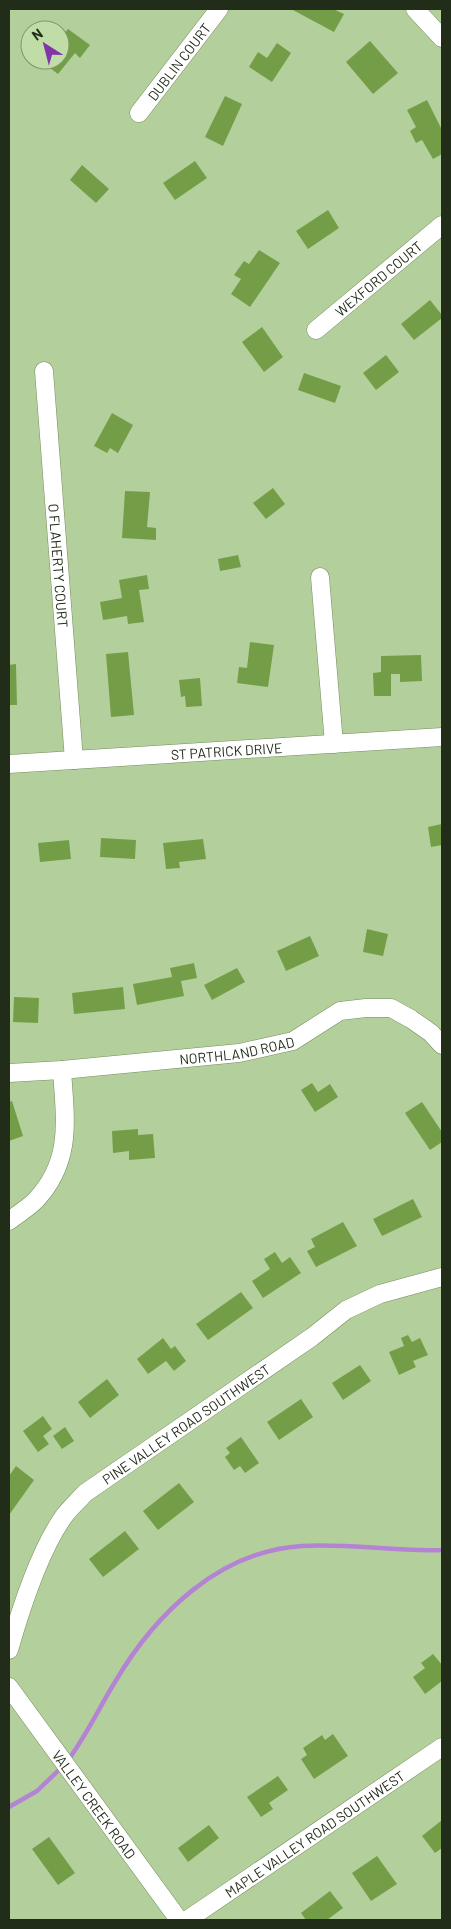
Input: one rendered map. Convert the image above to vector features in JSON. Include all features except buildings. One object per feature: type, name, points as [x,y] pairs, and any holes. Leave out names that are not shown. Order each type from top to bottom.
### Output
[{"type":"street","name":"DUBLIN COURT","points":[[139,113],[219,9]]},
{"type":"street","points":[[415,9],[442,38]]},
{"type":"street","name":"WEXFORD COURT","points":[[316,330],[442,225]]},
{"type":"street","name":"O FLAHERTY COURT","points":[[44,371],[74,760]]},
{"type":"street","points":[[320,577],[334,744]]},
{"type":"street","name":"ST PATRICK DRIVE","points":[[9,764],[442,738]]},
{"type":"street","name":"NORTHLAND ROAD","points":[[9,1073],[62,1070],[239,1053],[293,1041],[340,1011],[366,1008],[391,1008],[424,1028],[442,1045]]},
{"type":"street","points":[[9,1221],[34,1202],[50,1184],[62,1154],[66,1122],[62,1070]]},
{"type":"street","name":"PINE VALLEY ROAD SOUTHWEST","points":[[9,1650],[18,1618],[48,1541],[65,1515],[85,1493],[304,1342],[346,1310],[380,1294],[442,1277]]},
{"type":"street","name":"VALLEY CREEK ROAD","points":[[9,1687],[179,1920]]},
{"type":"street","name":"MAPLE VALLEY ROAD SOUTHWEST","points":[[187,1920],[442,1747]]},
{"type":"waterway","points":[[68,1760],[87,1732],[115,1682],[149,1633],[192,1590],[217,1573],[243,1560],[272,1550],[302,1546],[320,1545],[442,1550]]},
{"type":"waterway","points":[[9,1807],[37,1791],[63,1766]]}]
